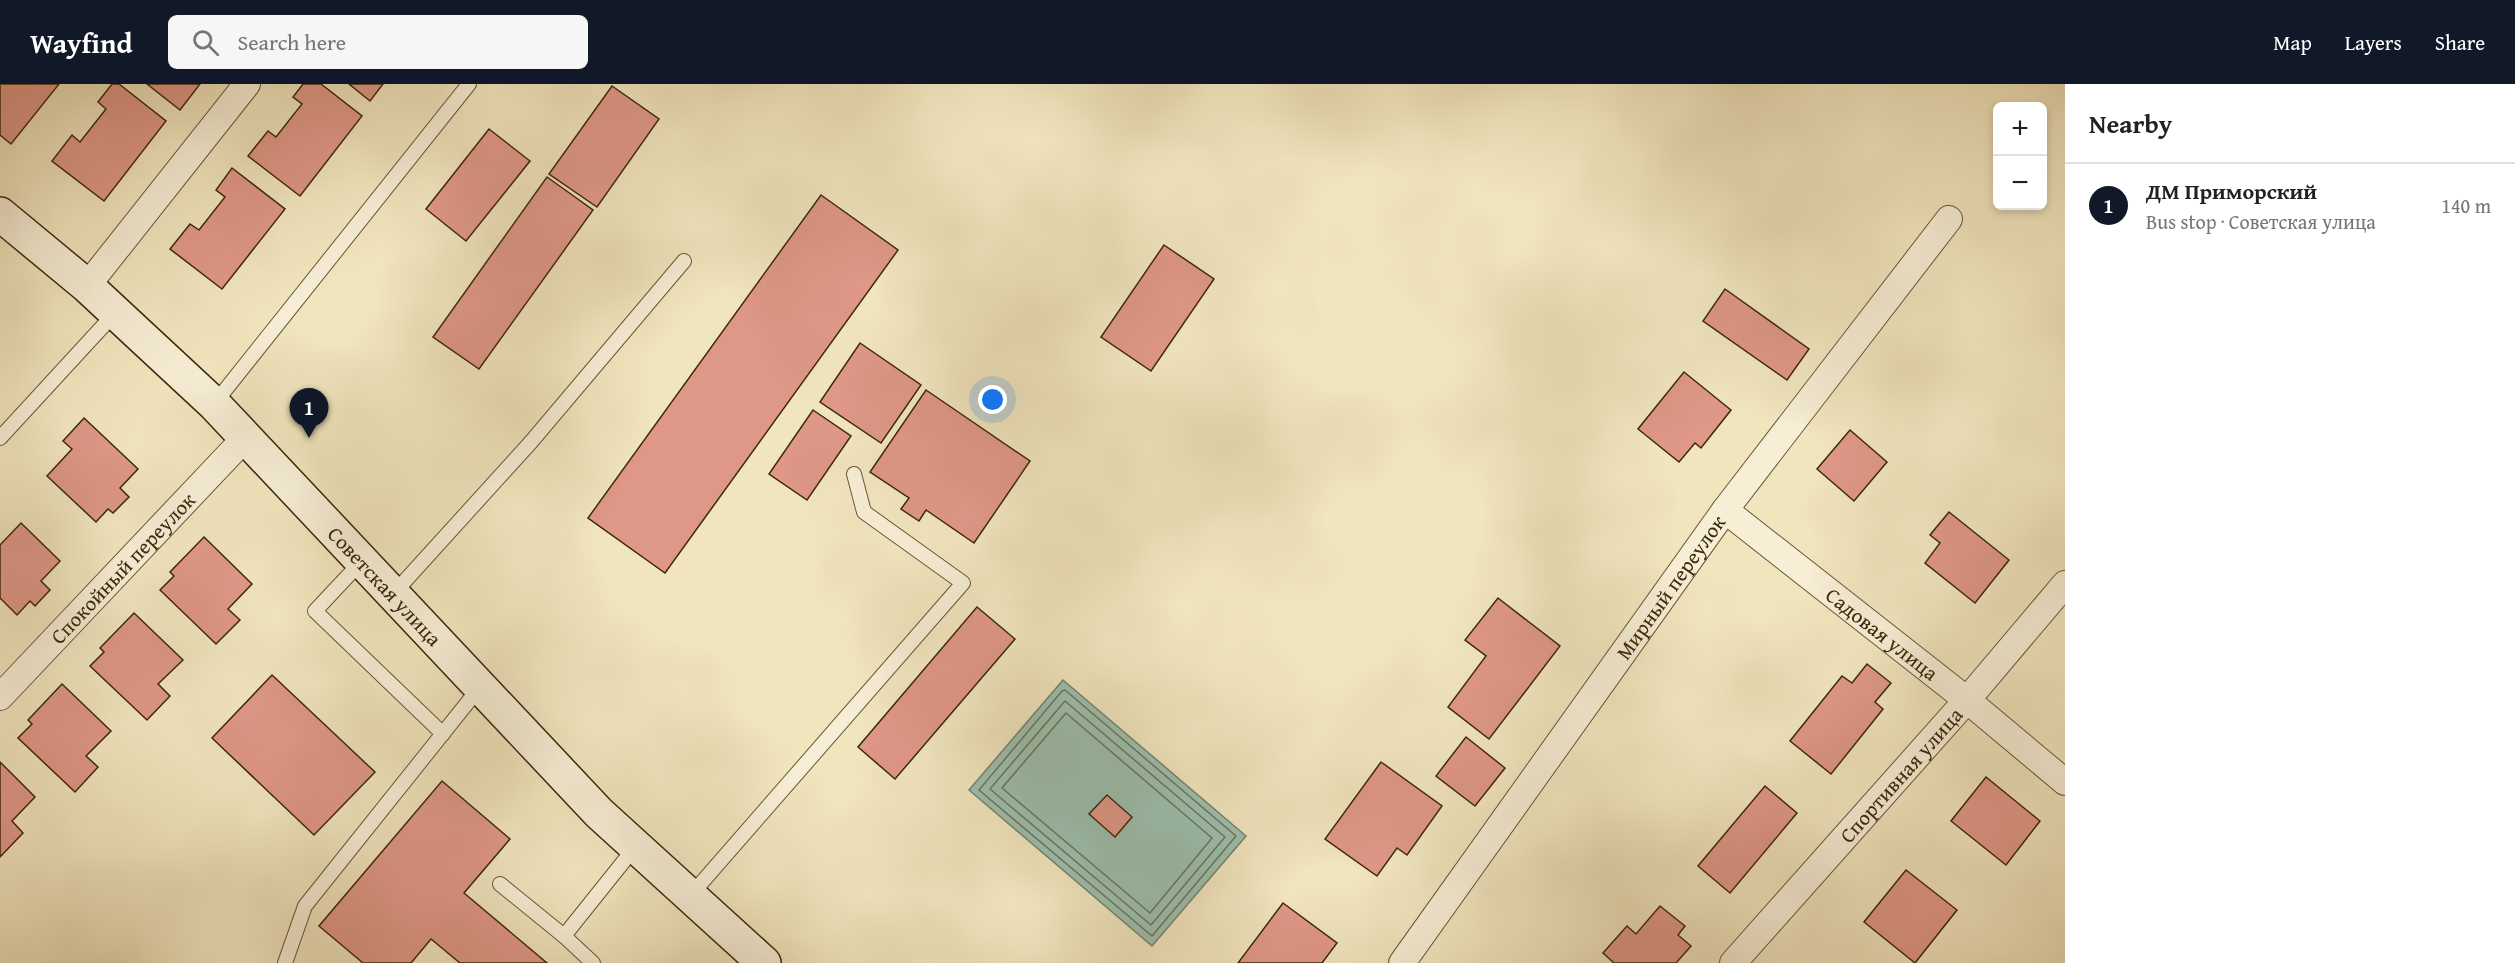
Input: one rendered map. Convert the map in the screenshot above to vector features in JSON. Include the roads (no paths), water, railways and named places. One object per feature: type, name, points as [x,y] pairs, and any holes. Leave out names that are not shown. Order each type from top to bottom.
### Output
[{"type":"main road","name":"Советская улица","points":[[0,214],[87,286],[214,404],[599,813],[764,963]]},
{"type":"street","points":[[87,286],[247,84]]},
{"type":"street","name":"Мирный переулок","points":[[1402,963],[1725,510],[1948,219]]},
{"type":"street","name":"Спокойный переулок","points":[[0,697],[246,437]]},
{"type":"street","name":"Садовая улица","points":[[1725,510],[1967,700],[2065,782]]},
{"type":"street","name":"Спортивная улица","points":[[1733,963],[1967,700],[2065,584]]},
{"type":"lane","points":[[214,404],[469,84]]},
{"type":"lane","points":[[394,593],[531,442],[684,261]]},
{"type":"lane","points":[[0,438],[116,312]]},
{"type":"lane","points":[[690,896],[963,583],[864,512],[854,474]]},
{"type":"lane","points":[[361,562],[315,611],[443,734]]},
{"type":"lane","points":[[285,963],[305,906],[480,687]]},
{"type":"lane","points":[[564,936],[636,846]]},
{"type":"lane","points":[[500,884],[564,936],[593,963]]},
{"type":"water","points":[[1063,680],[1246,836],[1152,946],[969,790]]},
{"type":"place","name":"ДМ Приморский","points":[[309,438]]}]
